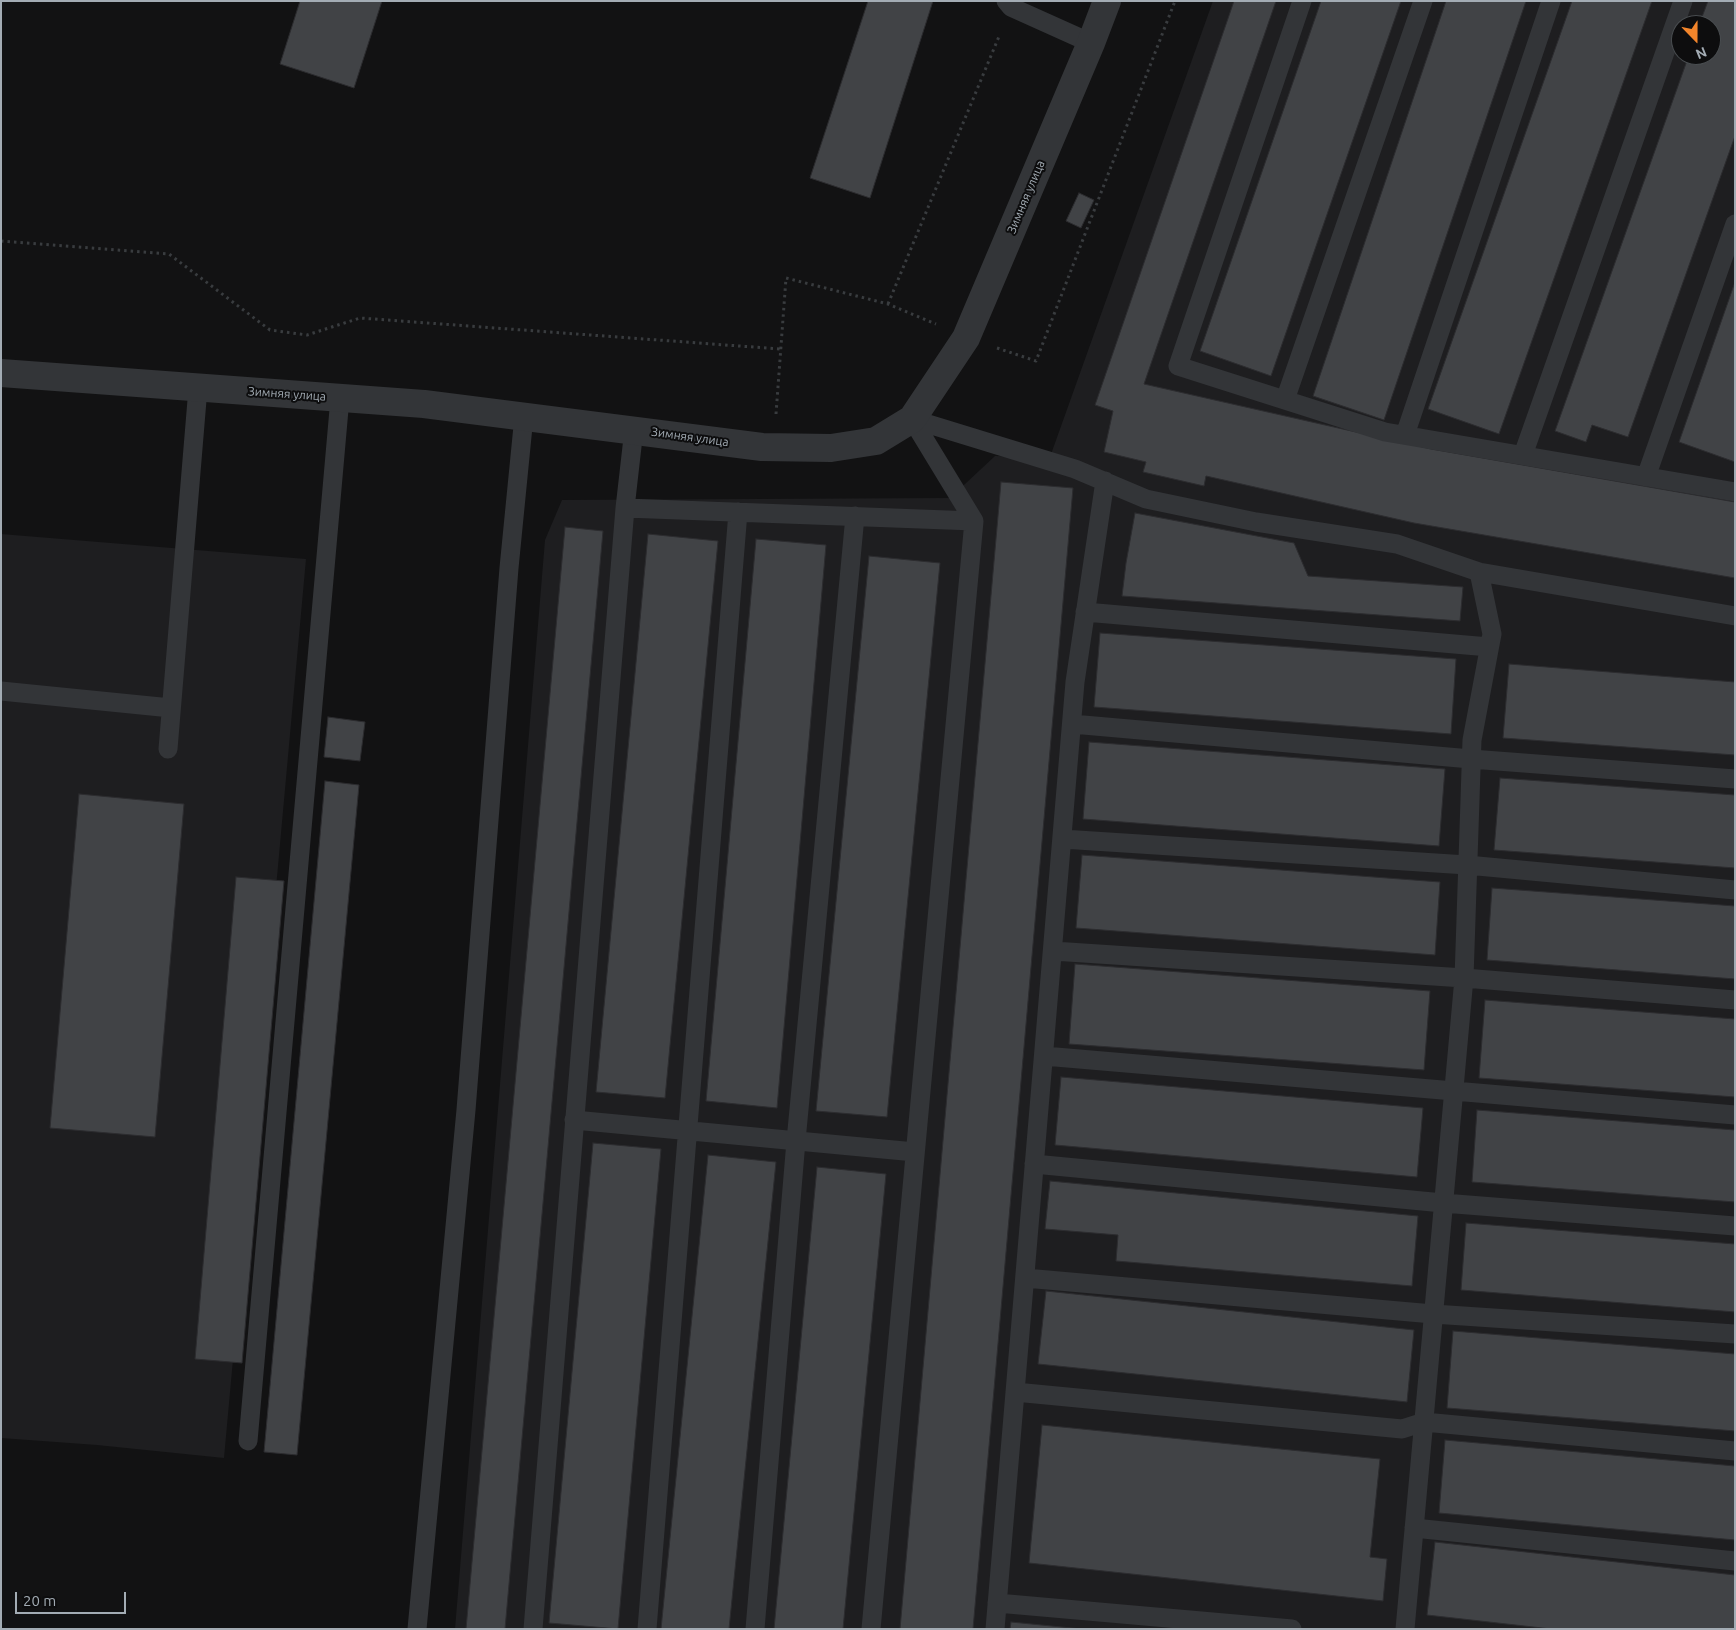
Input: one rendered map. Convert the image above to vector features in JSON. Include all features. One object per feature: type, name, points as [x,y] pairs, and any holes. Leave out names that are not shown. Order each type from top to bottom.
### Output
[{"type":"street","name":"Зимняя улица","points":[[1,373],[424,404],[634,429],[762,447],[830,448],[876,441],[912,419],[966,338],[1107,1]]},
{"type":"lane","points":[[1302,1],[1178,366],[1385,432],[1735,492]]},
{"type":"lane","points":[[1285,400],[1423,1]]},
{"type":"lane","points":[[1405,435],[1551,1]]},
{"type":"lane","points":[[1523,455],[1683,1]]},
{"type":"lane","points":[[1008,4],[1091,43]]},
{"type":"lane","points":[[1646,477],[1735,224]]},
{"type":"lane","points":[[168,749],[198,388]]},
{"type":"lane","points":[[248,1441],[340,398]]},
{"type":"lane","points":[[417,1629],[466,1110],[508,578],[524,416]]},
{"type":"lane","points":[[912,419],[1075,469],[1146,499],[1256,522],[1397,544],[1479,572],[1735,616]]},
{"type":"lane","points":[[871,1629],[974,521],[912,419]]},
{"type":"lane","points":[[533,1629],[625,508],[634,429]]},
{"type":"lane","points":[[995,1629],[1075,682],[1105,481]]},
{"type":"lane","points":[[625,508],[974,521]]},
{"type":"lane","points":[[647,1629],[738,512]]},
{"type":"lane","points":[[755,1629],[796,1141],[855,516]]},
{"type":"lane","points":[[1405,1629],[1464,978],[1472,740],[1492,634],[1479,572]]},
{"type":"lane","points":[[1085,612],[1489,647]]},
{"type":"lane","points":[[1,691],[171,708]]},
{"type":"lane","points":[[1072,724],[1472,759],[1735,779]]},
{"type":"lane","points":[[1062,839],[1468,866],[1735,890]]},
{"type":"lane","points":[[1053,951],[1464,978],[1735,1000]]},
{"type":"lane","points":[[1044,1056],[1735,1115]]},
{"type":"lane","points":[[574,1120],[915,1152]]},
{"type":"lane","points":[[1034,1164],[1443,1203],[1735,1226]]},
{"type":"lane","points":[[1025,1278],[1433,1314],[1735,1334]]},
{"type":"lane","points":[[1015,1392],[1402,1430],[1424,1422],[1735,1451]]},
{"type":"lane","points":[[1414,1528],[1735,1561]]},
{"type":"lane","points":[[997,1603],[1292,1629]]},
{"type":"path","points":[[773,447],[786,278],[888,304],[966,338],[1036,361],[1175,1]]},
{"type":"path","points":[[888,304],[1008,4]]},
{"type":"path","points":[[1,241],[168,254],[270,330],[307,335],[360,318],[780,349]]},
{"type":"shaded area","points":[[1213,1],[1735,1],[1735,1629],[455,1629],[545,540],[562,500],[950,498],[995,456],[1050,457]]},
{"type":"shaded area","points":[[1,534],[306,559],[224,1458],[97,1445],[1,1438]]},
{"type":"building","points":[[300,1],[382,1],[354,88],[280,64]]},
{"type":"building","points":[[868,1],[933,1],[870,198],[810,178]]},
{"type":"building","points":[[1234,1],[1276,1],[1144,384],[1431,449],[1735,502],[1735,578],[1414,523],[1206,476],[1204,486],[1143,472],[1146,462],[1104,452],[1113,411],[1095,405]]},
{"type":"building","points":[[1321,1],[1401,1],[1271,376],[1200,351]]},
{"type":"building","points":[[1446,1],[1526,1],[1384,420],[1313,396]]},
{"type":"building","points":[[1572,1],[1652,1],[1499,434],[1428,409]]},
{"type":"building","points":[[1708,1],[1735,1],[1735,136],[1628,437],[1592,425],[1586,442],[1555,431],[1685,65],[1721,65],[1721,15],[1703,15]]},
{"type":"building","points":[[1079,193],[1094,200],[1081,228],[1066,221]]},
{"type":"building","points":[[1735,282],[1735,462],[1679,442]]},
{"type":"building","points":[[1001,482],[1073,488],[973,1629],[900,1629]]},
{"type":"building","points":[[1135,513],[1294,543],[1308,576],[1463,587],[1460,621],[1122,596]]},
{"type":"building","points":[[565,527],[603,531],[505,1629],[466,1629]]},
{"type":"building","points":[[648,534],[718,541],[665,1098],[596,1092]]},
{"type":"building","points":[[756,539],[826,545],[777,1108],[706,1101]]},
{"type":"building","points":[[869,556],[940,563],[887,1117],[816,1111]]},
{"type":"building","points":[[1100,633],[1456,659],[1451,734],[1094,707]]},
{"type":"building","points":[[1509,664],[1735,682],[1735,755],[1503,738]]},
{"type":"building","points":[[328,717],[365,722],[360,761],[324,757]]},
{"type":"building","points":[[1089,742],[1445,769],[1439,846],[1083,819]]},
{"type":"building","points":[[1500,778],[1735,795],[1735,868],[1494,850]]},
{"type":"building","points":[[325,781],[359,785],[297,1455],[264,1452]]},
{"type":"building","points":[[79,794],[184,804],[155,1137],[50,1128]]},
{"type":"building","points":[[1082,855],[1440,882],[1435,955],[1076,928]]},
{"type":"building","points":[[236,877],[284,881],[242,1363],[195,1359]]},
{"type":"building","points":[[1492,888],[1735,906],[1735,979],[1487,960]]},
{"type":"building","points":[[1075,964],[1430,991],[1424,1070],[1069,1044]]},
{"type":"building","points":[[1485,1000],[1735,1019],[1735,1097],[1479,1078]]},
{"type":"building","points":[[1061,1077],[1423,1108],[1417,1177],[1055,1145]]},
{"type":"building","points":[[1477,1110],[1735,1130],[1735,1202],[1472,1182]]},
{"type":"building","points":[[593,1143],[661,1149],[618,1629],[549,1623]]},
{"type":"building","points":[[708,1155],[776,1162],[729,1629],[661,1629]]},
{"type":"building","points":[[817,1167],[886,1174],[843,1629],[774,1629]]},
{"type":"building","points":[[1050,1181],[1418,1216],[1412,1286],[1116,1261],[1118,1235],[1045,1229]]},
{"type":"building","points":[[1466,1223],[1735,1244],[1735,1312],[1461,1290]]},
{"type":"building","points":[[1046,1291],[1414,1330],[1407,1402],[1038,1364]]},
{"type":"building","points":[[1453,1331],[1735,1354],[1735,1431],[1447,1408]]},
{"type":"building","points":[[1042,1425],[1380,1459],[1370,1557],[1387,1559],[1383,1601],[1029,1563]]},
{"type":"building","points":[[1445,1440],[1735,1466],[1735,1540],[1439,1513]]},
{"type":"building","points":[[1435,1542],[1735,1575],[1735,1629],[1551,1629],[1427,1615]]},
{"type":"building","points":[[1011,1622],[1082,1629],[1010,1629]]}]
